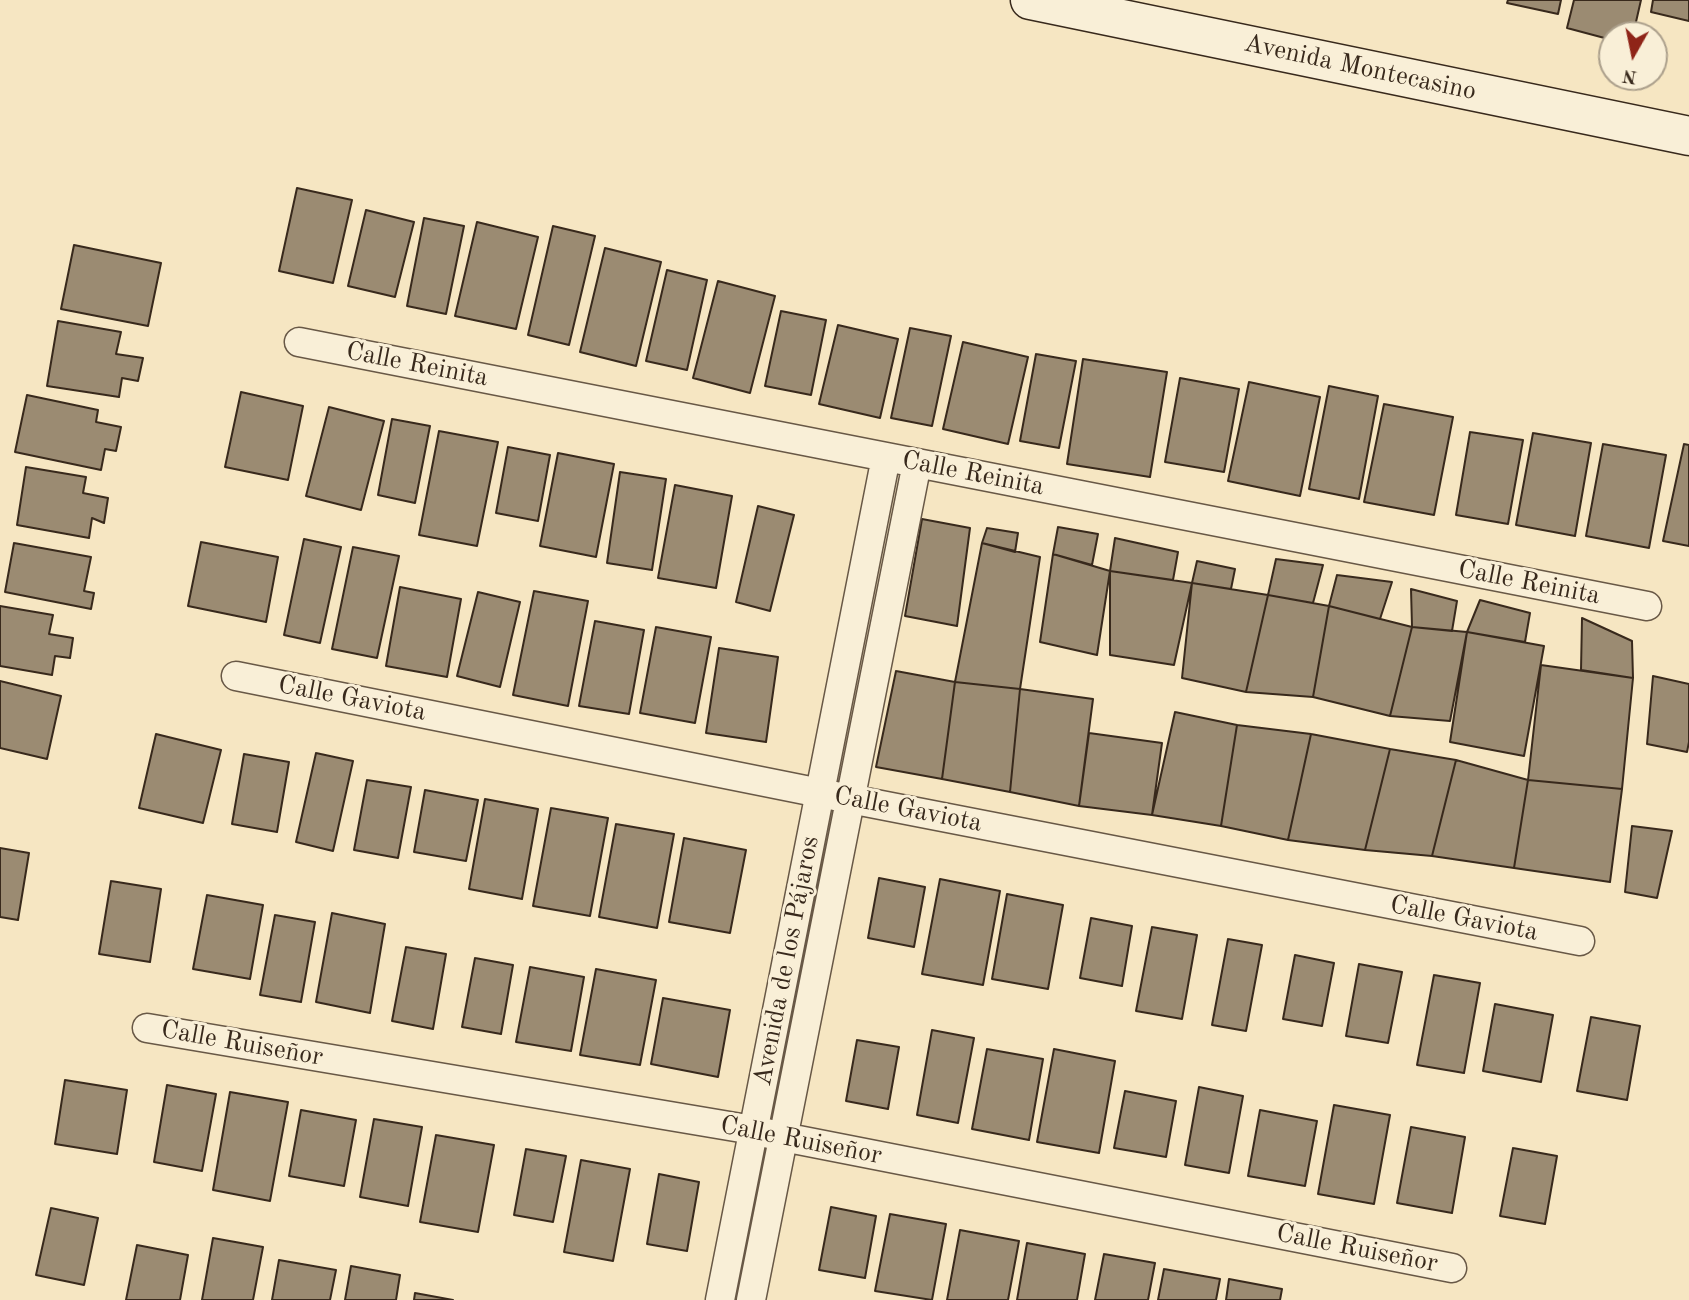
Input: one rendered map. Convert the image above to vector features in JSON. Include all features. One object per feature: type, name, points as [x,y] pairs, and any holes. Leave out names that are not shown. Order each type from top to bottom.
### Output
[{"type":"street","name":"Avenida Montecasino","points":[[1030,0],[1689,136]]},
{"type":"street","name":"Calle Reinita","points":[[299,342],[1647,606]]},
{"type":"street","name":"Avenida de los Pájaros","points":[[720,1300],[886,457]]},
{"type":"street","name":"Avenida de los Pájaros","points":[[751,1300],[917,463]]},
{"type":"street","name":"Calle Gaviota","points":[[236,676],[1580,941]]},
{"type":"street","name":"Calle Ruiseñor","points":[[146,1028],[753,1130],[1452,1268]]},
{"type":"building","points":[[1508,0],[1561,0],[1558,14],[1507,3]]},
{"type":"building","points":[[1574,0],[1641,0],[1636,21],[1598,21],[1598,36],[1567,28]]},
{"type":"building","points":[[1653,0],[1689,0],[1689,21],[1651,12]]},
{"type":"building","points":[[297,188],[352,200],[333,283],[279,271]]},
{"type":"building","points":[[366,210],[414,222],[395,297],[348,286]]},
{"type":"building","points":[[424,218],[464,226],[446,314],[407,306]]},
{"type":"building","points":[[477,222],[538,237],[516,329],[455,316]]},
{"type":"building","points":[[553,226],[595,236],[569,345],[528,335]]},
{"type":"building","points":[[74,245],[161,263],[148,326],[61,309]]},
{"type":"building","points":[[605,248],[661,262],[636,366],[580,352]]},
{"type":"building","points":[[667,270],[707,280],[687,370],[646,361]]},
{"type":"building","points":[[718,281],[775,296],[750,393],[693,378]]},
{"type":"building","points":[[781,311],[826,320],[811,395],[765,386]]},
{"type":"building","points":[[58,321],[121,332],[116,354],[143,358],[138,381],[122,378],[119,397],[47,386]]},
{"type":"building","points":[[838,325],[898,339],[880,418],[819,404]]},
{"type":"building","points":[[910,328],[951,336],[932,426],[891,418]]},
{"type":"building","points":[[963,342],[1028,357],[1008,444],[943,429]]},
{"type":"building","points":[[1036,354],[1076,361],[1059,448],[1020,441]]},
{"type":"building","points":[[1083,359],[1167,372],[1150,477],[1067,464]]},
{"type":"building","points":[[1180,378],[1239,389],[1224,472],[1165,462]]},
{"type":"building","points":[[1249,382],[1320,397],[1300,496],[1228,481]]},
{"type":"building","points":[[1329,386],[1378,396],[1359,499],[1309,489]]},
{"type":"building","points":[[241,392],[303,406],[288,480],[225,467]]},
{"type":"building","points":[[27,395],[98,410],[96,422],[121,427],[116,451],[105,449],[101,470],[15,452]]},
{"type":"building","points":[[1384,404],[1453,417],[1434,515],[1364,502]]},
{"type":"building","points":[[329,407],[384,421],[361,510],[306,496]]},
{"type":"building","points":[[392,419],[430,426],[415,503],[378,495]]},
{"type":"building","points":[[439,431],[498,442],[477,546],[419,535]]},
{"type":"building","points":[[1470,432],[1523,440],[1508,524],[1456,515]]},
{"type":"building","points":[[1533,433],[1591,443],[1575,536],[1516,525]]},
{"type":"building","points":[[1603,444],[1666,455],[1649,548],[1586,536]]},
{"type":"building","points":[[1684,444],[1689,445],[1689,546],[1663,541]]},
{"type":"building","points":[[508,447],[550,455],[538,521],[496,513]]},
{"type":"building","points":[[558,453],[614,464],[596,557],[540,546]]},
{"type":"building","points":[[26,467],[86,477],[83,493],[108,498],[104,523],[92,518],[89,538],[17,525]]},
{"type":"building","points":[[620,472],[666,479],[652,570],[607,563]]},
{"type":"building","points":[[675,485],[732,496],[716,588],[658,578]]},
{"type":"building","points":[[758,506],[794,515],[770,611],[736,602]]},
{"type":"building","points":[[922,519],[970,528],[957,626],[905,616]]},
{"type":"building","points":[[1058,527],[1098,534],[1092,565],[1053,554]]},
{"type":"building","points":[[987,528],[1018,533],[1015,552],[982,543]]},
{"type":"building","points":[[1115,538],[1178,552],[1173,580],[1110,571]]},
{"type":"building","points":[[304,539],[341,547],[320,643],[284,635]]},
{"type":"building","points":[[201,542],[278,557],[266,622],[188,606]]},
{"type":"building","points":[[14,543],[91,557],[84,591],[94,593],[91,609],[5,592]]},
{"type":"building","points":[[982,543],[1040,557],[1020,689],[955,682]]},
{"type":"building","points":[[353,547],[399,556],[377,658],[332,649]]},
{"type":"building","points":[[1053,554],[1110,571],[1097,655],[1040,642]]},
{"type":"building","points":[[1276,559],[1323,565],[1313,603],[1268,595]]},
{"type":"building","points":[[1197,561],[1235,569],[1231,589],[1192,583]]},
{"type":"building","points":[[1110,571],[1192,583],[1174,665],[1110,655]]},
{"type":"building","points":[[1337,575],[1392,582],[1380,619],[1329,606]]},
{"type":"building","points":[[1192,583],[1268,595],[1246,692],[1182,678]]},
{"type":"building","points":[[400,587],[461,599],[447,677],[386,666]]},
{"type":"building","points":[[1411,589],[1457,601],[1452,631],[1412,627]]},
{"type":"building","points":[[534,591],[588,601],[568,706],[513,695]]},
{"type":"building","points":[[478,592],[520,602],[500,687],[457,676]]},
{"type":"building","points":[[1268,595],[1329,606],[1313,697],[1246,692]]},
{"type":"building","points":[[1480,600],[1530,613],[1525,642],[1467,632]]},
{"type":"building","points":[[0,606],[53,615],[49,634],[73,638],[70,658],[55,656],[52,675],[0,666]]},
{"type":"building","points":[[1329,606],[1412,627],[1390,716],[1313,697]]},
{"type":"building","points":[[1582,618],[1632,641],[1633,678],[1581,670]]},
{"type":"building","points":[[595,621],[644,630],[629,714],[579,706]]},
{"type":"building","points":[[656,627],[711,637],[695,723],[640,713]]},
{"type":"building","points":[[1412,627],[1467,632],[1450,721],[1390,716]]},
{"type":"building","points":[[1467,632],[1544,646],[1524,756],[1450,742]]},
{"type":"building","points":[[719,648],[778,657],[766,742],[706,733]]},
{"type":"building","points":[[1541,665],[1633,678],[1622,789],[1528,780]]},
{"type":"building","points":[[896,671],[955,682],[942,779],[876,767]]},
{"type":"building","points":[[1653,676],[1689,684],[1687,752],[1647,744]]},
{"type":"building","points":[[0,681],[61,696],[47,759],[0,748]]},
{"type":"building","points":[[955,682],[1020,689],[1010,792],[942,779]]},
{"type":"building","points":[[1020,689],[1093,699],[1079,806],[1010,792]]},
{"type":"building","points":[[1175,712],[1237,725],[1221,826],[1152,815]]},
{"type":"building","points":[[1237,725],[1311,734],[1288,840],[1221,826]]},
{"type":"building","points":[[1089,733],[1162,743],[1152,815],[1079,806]]},
{"type":"building","points":[[156,734],[221,750],[203,823],[139,808]]},
{"type":"building","points":[[1311,734],[1390,749],[1365,850],[1288,840]]},
{"type":"building","points":[[1390,749],[1456,760],[1432,856],[1365,850]]},
{"type":"building","points":[[316,753],[353,761],[333,851],[296,842]]},
{"type":"building","points":[[244,754],[289,762],[277,832],[232,824]]},
{"type":"building","points":[[1456,760],[1528,780],[1514,868],[1432,856]]},
{"type":"building","points":[[367,780],[411,787],[398,858],[354,850]]},
{"type":"building","points":[[1528,780],[1622,789],[1610,882],[1514,868]]},
{"type":"building","points":[[425,790],[478,800],[466,861],[414,852]]},
{"type":"building","points":[[485,799],[538,809],[522,899],[469,889]]},
{"type":"building","points":[[551,808],[608,818],[590,916],[533,906]]},
{"type":"building","points":[[616,824],[674,834],[657,928],[599,917]]},
{"type":"building","points":[[1632,826],[1672,831],[1657,898],[1625,892]]},
{"type":"building","points":[[684,838],[746,850],[730,933],[669,922]]},
{"type":"building","points":[[0,848],[29,853],[18,920],[0,917]]},
{"type":"building","points":[[879,878],[925,887],[914,947],[868,938]]},
{"type":"building","points":[[940,879],[1000,891],[983,985],[922,974]]},
{"type":"building","points":[[111,881],[161,889],[150,962],[99,954]]},
{"type":"building","points":[[1007,894],[1063,905],[1048,989],[992,979]]},
{"type":"building","points":[[207,895],[263,905],[250,979],[193,969]]},
{"type":"building","points":[[332,913],[385,924],[370,1013],[316,1002]]},
{"type":"building","points":[[275,915],[315,922],[301,1002],[260,995]]},
{"type":"building","points":[[1091,918],[1132,926],[1122,986],[1080,978]]},
{"type":"building","points":[[1152,927],[1197,935],[1182,1019],[1136,1011]]},
{"type":"building","points":[[1228,939],[1262,945],[1246,1031],[1212,1025]]},
{"type":"building","points":[[406,947],[446,954],[433,1029],[392,1021]]},
{"type":"building","points":[[1295,955],[1334,963],[1322,1026],[1283,1019]]},
{"type":"building","points":[[475,958],[513,965],[501,1034],[462,1027]]},
{"type":"building","points":[[1359,964],[1402,972],[1388,1043],[1346,1036]]},
{"type":"building","points":[[530,967],[584,977],[571,1051],[516,1042]]},
{"type":"building","points":[[596,969],[656,980],[640,1065],[580,1055]]},
{"type":"building","points":[[1434,975],[1480,983],[1464,1073],[1417,1065]]},
{"type":"building","points":[[663,998],[730,1010],[718,1077],[651,1064]]},
{"type":"building","points":[[1495,1004],[1553,1015],[1541,1082],[1483,1071]]},
{"type":"building","points":[[1591,1017],[1640,1026],[1627,1100],[1577,1091]]},
{"type":"building","points":[[932,1030],[974,1038],[958,1123],[917,1115]]},
{"type":"building","points":[[857,1040],[899,1047],[888,1109],[846,1101]]},
{"type":"building","points":[[987,1049],[1043,1059],[1029,1140],[972,1129]]},
{"type":"building","points":[[1054,1049],[1115,1061],[1099,1153],[1037,1142]]},
{"type":"building","points":[[65,1080],[127,1090],[117,1154],[55,1144]]},
{"type":"building","points":[[167,1085],[216,1094],[202,1171],[154,1162]]},
{"type":"building","points":[[1199,1087],[1243,1096],[1229,1173],[1185,1165]]},
{"type":"building","points":[[1125,1091],[1176,1101],[1166,1157],[1114,1148]]},
{"type":"building","points":[[230,1092],[288,1102],[270,1201],[213,1190]]},
{"type":"building","points":[[1334,1105],[1390,1115],[1374,1204],[1318,1194]]},
{"type":"building","points":[[301,1110],[356,1120],[344,1186],[289,1176]]},
{"type":"building","points":[[1260,1110],[1317,1121],[1305,1186],[1248,1176]]},
{"type":"building","points":[[374,1119],[422,1127],[408,1206],[360,1197]]},
{"type":"building","points":[[1411,1127],[1465,1137],[1452,1213],[1397,1203]]},
{"type":"building","points":[[436,1135],[494,1145],[478,1232],[420,1222]]},
{"type":"building","points":[[1513,1148],[1557,1156],[1545,1224],[1500,1216]]},
{"type":"building","points":[[526,1149],[566,1156],[553,1222],[514,1215]]},
{"type":"building","points":[[581,1160],[630,1169],[613,1261],[564,1252]]},
{"type":"building","points":[[659,1174],[699,1182],[687,1251],[647,1244]]},
{"type":"building","points":[[831,1207],[876,1216],[865,1278],[819,1270]]},
{"type":"building","points":[[51,1208],[98,1218],[84,1285],[36,1275]]},
{"type":"building","points":[[890,1214],[946,1224],[932,1300],[875,1291]]},
{"type":"building","points":[[960,1230],[1019,1241],[1008,1300],[947,1300]]},
{"type":"building","points":[[213,1238],[263,1247],[253,1300],[202,1300]]},
{"type":"building","points":[[1027,1243],[1085,1254],[1077,1300],[1017,1300]]},
{"type":"building","points":[[137,1245],[188,1255],[180,1300],[126,1300]]},
{"type":"building","points":[[1104,1254],[1155,1263],[1148,1300],[1095,1300]]},
{"type":"building","points":[[279,1260],[336,1270],[330,1300],[272,1300]]},
{"type":"building","points":[[351,1266],[400,1275],[396,1300],[345,1300]]},
{"type":"building","points":[[1164,1269],[1220,1279],[1216,1300],[1158,1300]]},
{"type":"building","points":[[1229,1279],[1282,1289],[1280,1300],[1226,1300]]},
{"type":"building","points":[[415,1293],[453,1300],[414,1300]]}]
